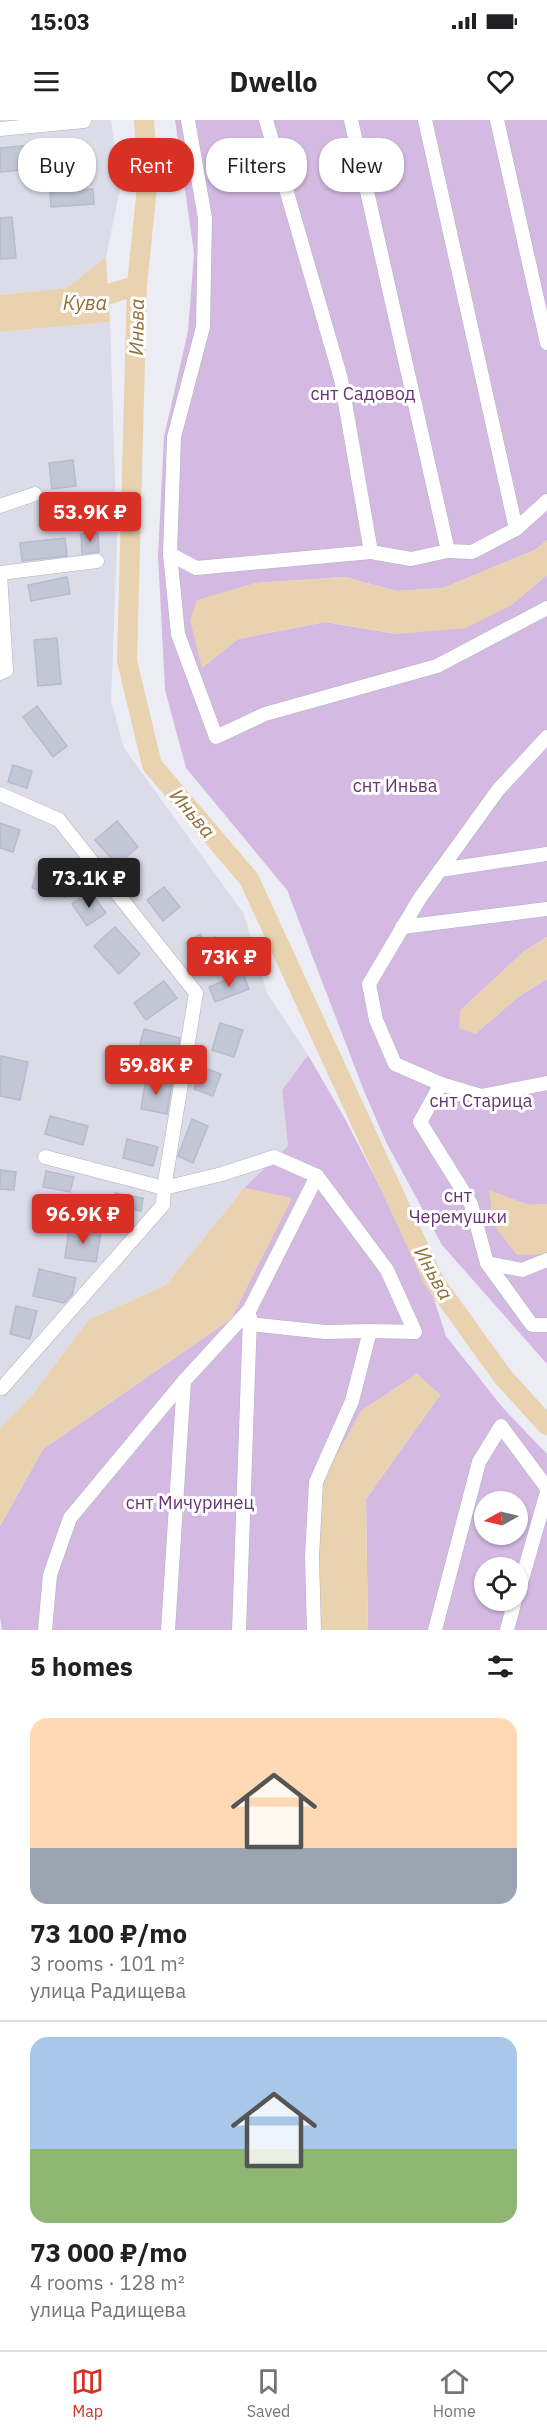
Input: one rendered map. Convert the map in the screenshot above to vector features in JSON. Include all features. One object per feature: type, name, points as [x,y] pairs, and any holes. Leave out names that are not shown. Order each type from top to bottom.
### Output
[{"type":"street","points":[[188,120],[205,218],[203,327],[174,437],[170,554],[178,634],[216,737],[265,714],[437,666],[547,608]]},
{"type":"street","points":[[266,120],[341,379],[371,552]]},
{"type":"street","points":[[351,120],[448,551]]},
{"type":"street","points":[[425,120],[516,529]]},
{"type":"street","points":[[497,120],[547,343]]},
{"type":"street","points":[[0,129],[84,121]]},
{"type":"street","points":[[0,506],[35,494]]},
{"type":"street","points":[[170,554],[196,568],[371,552],[411,559],[448,551],[472,552],[516,529],[547,501]]},
{"type":"street","points":[[0,673],[6,670],[0,574],[97,561]]},
{"type":"street","points":[[547,737],[498,790],[440,870],[402,927],[369,984],[376,1020],[395,1065],[441,1084],[481,1096],[547,1083]]},
{"type":"street","points":[[0,794],[59,820],[196,993],[163,1205],[1,1388]]},
{"type":"street","points":[[440,870],[547,854]]},
{"type":"street","points":[[402,927],[547,909]]},
{"type":"street","points":[[441,1084],[420,1122],[471,1204],[487,1263],[532,1325],[547,1325]]},
{"type":"street","points":[[45,1157],[164,1188],[222,1174],[274,1157],[317,1176],[387,1270],[415,1332],[325,1332],[250,1324]]},
{"type":"street","points":[[45,1630],[51,1575],[70,1518],[184,1381],[250,1309],[317,1176]]},
{"type":"street","points":[[487,1263],[522,1270],[547,1260]]},
{"type":"street","points":[[239,1630],[250,1309]]},
{"type":"street","points":[[314,1630],[312,1557],[316,1482],[352,1401],[370,1331]]},
{"type":"street","points":[[168,1630],[184,1381]]},
{"type":"street","points":[[435,1630],[479,1462],[501,1426],[547,1490],[528,1557]]},
{"type":"street","points":[[507,1630],[512,1611]]},
{"type":"shaded area","points":[[0,120],[111,120],[113,138],[108,138],[108,192],[119,192],[106,257],[67,288],[0,295]]},
{"type":"shaded area","points":[[110,322],[117,543],[111,701],[124,748],[244,914],[267,993],[308,1055],[282,1090],[288,1146],[244,1188],[166,1285],[88,1320],[32,1395],[0,1428],[0,332]]},
{"type":"green space","points":[[175,120],[547,120],[547,540],[537,549],[443,588],[396,591],[345,577],[255,583],[202,668],[238,639],[325,622],[397,634],[510,606],[547,575],[547,937],[523,952],[460,1011],[475,1034],[518,997],[547,979],[547,1204],[529,1205],[489,1191],[547,1254],[547,1364],[442,1245],[386,1142],[364,1091],[287,890],[186,768],[165,690],[158,555],[164,437],[188,331],[194,253],[185,192],[194,192],[194,138],[178,138]]},
{"type":"green space","name":"снт Мичуринец","points":[[308,1055],[344,1117],[412,1249],[431,1290],[446,1336],[503,1408],[547,1454],[547,1630],[368,1630],[366,1499],[440,1395],[417,1374],[361,1411],[319,1630],[2,1630],[0,1526],[43,1449],[231,1319],[291,1198],[244,1188],[288,1146],[282,1090]]},
{"type":"water","name":"Кува","points":[[106,257],[110,322],[0,332],[0,295],[67,288]]},
{"type":"water","points":[[547,540],[547,575],[510,606],[466,628],[397,634],[325,622],[238,639],[202,668],[190,620],[197,600],[255,583],[345,577],[396,591],[443,588],[537,549]]},
{"type":"water","points":[[547,937],[547,979],[518,997],[475,1034],[459,1028],[460,1011],[523,952]]},
{"type":"water","points":[[244,1188],[292,1198],[231,1319],[43,1449],[0,1526],[0,1428],[32,1395],[88,1320],[166,1285]]},
{"type":"water","points":[[489,1190],[529,1205],[547,1204],[547,1254],[517,1255],[493,1224]]},
{"type":"water","points":[[417,1374],[440,1395],[366,1499],[368,1630],[319,1630],[314,1545],[322,1481],[361,1411]]},
{"type":"building","points":[[18,146],[18,170],[0,172],[0,148]]},
{"type":"building","points":[[50,192],[93,192],[94,204],[51,207]]},
{"type":"building","points":[[12,217],[16,258],[0,259],[0,218]]},
{"type":"building","points":[[73,460],[76,486],[52,489],[49,463]]},
{"type":"building","points":[[98,533],[99,552],[82,554],[81,534]]},
{"type":"building","points":[[65,538],[67,556],[22,561],[20,543]]},
{"type":"building","points":[[67,577],[70,594],[31,601],[28,585]]},
{"type":"building","points":[[57,638],[61,684],[38,686],[34,640]]},
{"type":"building","points":[[37,706],[67,746],[53,757],[23,717]]},
{"type":"building","points":[[13,765],[32,771],[27,788],[8,782]]},
{"type":"building","points":[[117,821],[138,847],[117,865],[95,840]]},
{"type":"building","points":[[0,823],[20,830],[13,852],[0,848]]},
{"type":"building","points":[[38,866],[71,874],[65,897],[32,888]]},
{"type":"building","points":[[164,887],[180,907],[163,921],[147,900]]},
{"type":"building","points":[[90,891],[106,913],[87,926],[72,904]]},
{"type":"building","points":[[115,927],[140,954],[119,974],[94,946]]},
{"type":"building","points":[[200,934],[206,943],[215,937],[222,949],[199,964],[186,943]]},
{"type":"building","points":[[243,973],[249,989],[215,1002],[209,987]]},
{"type":"building","points":[[164,981],[177,998],[146,1020],[134,1003]]},
{"type":"building","points":[[220,1023],[243,1030],[234,1057],[212,1050]]},
{"type":"building","points":[[144,1029],[180,1038],[176,1061],[138,1052]]},
{"type":"building","points":[[1,1056],[28,1062],[20,1100],[0,1096]]},
{"type":"building","points":[[202,1067],[221,1074],[213,1096],[194,1089]]},
{"type":"building","points":[[146,1078],[172,1083],[167,1114],[141,1109]]},
{"type":"building","points":[[50,1116],[88,1126],[83,1145],[45,1134]]},
{"type":"building","points":[[192,1119],[208,1126],[193,1163],[178,1156]]},
{"type":"building","points":[[127,1139],[158,1147],[153,1166],[123,1158]]},
{"type":"building","points":[[0,1170],[16,1172],[14,1190],[0,1189]]},
{"type":"building","points":[[46,1171],[74,1177],[70,1192],[43,1187]]},
{"type":"building","points":[[115,1193],[143,1198],[141,1211],[112,1205]]},
{"type":"building","points":[[69,1227],[101,1232],[96,1262],[65,1258]]},
{"type":"building","points":[[39,1269],[76,1278],[72,1295],[64,1303],[33,1296]]},
{"type":"building","points":[[16,1306],[37,1311],[30,1339],[10,1334]]},
{"type":"waterway","name":"Иньва","points":[[144,120],[148,177],[137,285],[127,661],[152,765],[249,879],[434,1281],[503,1377],[547,1425]]},
{"type":"waterway","name":"Кува","points":[[85,302],[137,285]]},
{"type":"park label","name":"снт Садовод","points":[[363,393]]},
{"type":"park label","name":"снт Иньва","points":[[395,785]]},
{"type":"park label","name":"снт Старица","points":[[481,1100]]},
{"type":"park label","name":"снт Черемушки","points":[[458,1205]]}]
